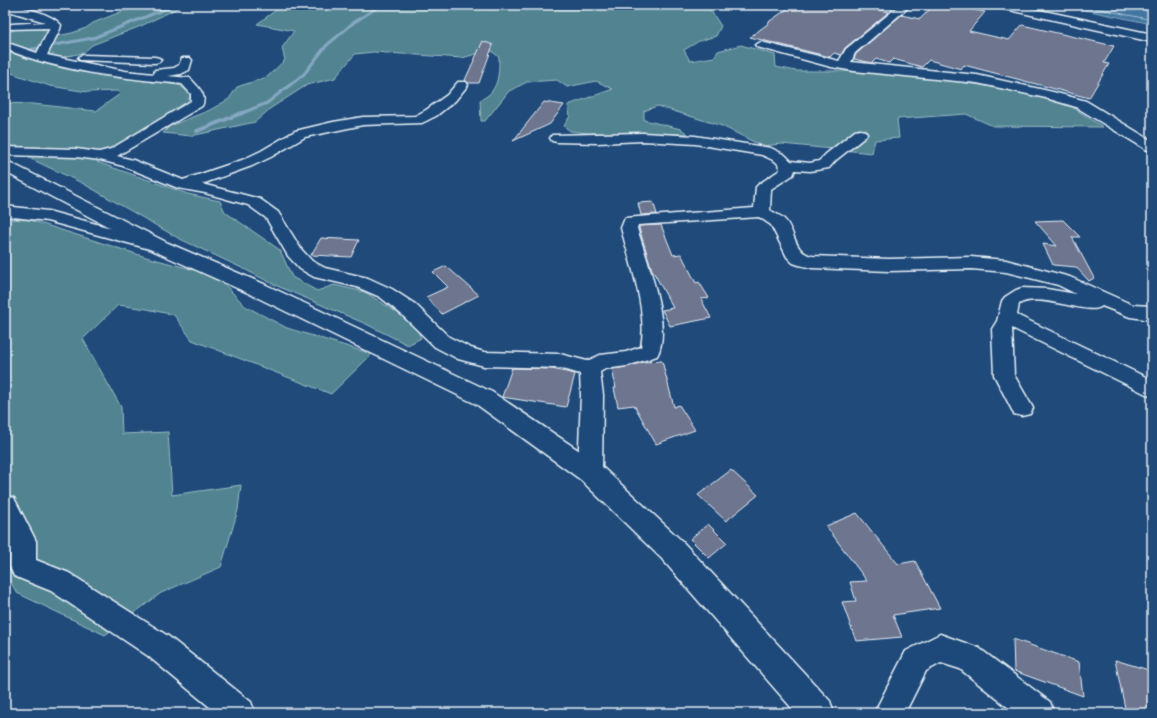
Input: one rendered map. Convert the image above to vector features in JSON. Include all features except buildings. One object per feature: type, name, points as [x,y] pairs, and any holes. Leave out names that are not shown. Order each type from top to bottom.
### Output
[{"type":"main road","points":[[1000,5],[1150,33]]},
{"type":"main road","points":[[5,166],[161,247],[257,290],[484,398],[590,472],[672,550],[818,713]]},
{"type":"street","points":[[854,67],[846,64],[845,60],[850,52],[906,5]]},
{"type":"street","points":[[5,7],[46,18],[56,24]]},
{"type":"street","points":[[12,27],[56,24]]},
{"type":"street","points":[[42,54],[54,34],[56,24]]},
{"type":"street","points":[[5,45],[25,53],[49,53],[77,58],[155,60]]},
{"type":"street","points":[[761,45],[831,63],[854,67],[977,79],[1049,94],[1081,104],[1152,147]]},
{"type":"street","points":[[42,54],[68,64],[125,75],[186,82],[198,94],[197,103],[116,152],[99,156]]},
{"type":"street","points":[[125,75],[177,71],[185,67],[186,60]]},
{"type":"street","points":[[183,185],[247,163],[272,151],[300,134],[362,121],[417,120],[432,113],[451,98],[462,85]]},
{"type":"street","points":[[786,165],[810,167],[824,165],[831,157],[860,134]]},
{"type":"street","points":[[557,138],[597,139],[643,137],[694,140],[766,151],[780,158],[786,165],[788,172],[764,187],[762,212]]},
{"type":"street","points":[[5,151],[76,153],[99,156],[128,163],[183,185],[206,189],[254,202],[272,215],[294,252],[306,265],[320,273],[362,282],[386,293],[413,313],[442,342],[465,354],[484,359],[560,361],[590,369],[600,362],[627,359],[650,351],[653,334],[650,307],[629,228],[631,221],[762,212],[778,222],[793,253],[799,259],[812,262],[888,265],[971,263],[1006,266],[1064,281],[1130,311]]},
{"type":"street","points":[[5,210],[48,216],[161,247]]},
{"type":"street","points":[[1022,408],[1004,375],[1002,329],[1006,321],[1011,301],[1022,294],[1078,299],[1130,311],[1152,313]]},
{"type":"street","points":[[1006,321],[1015,321],[1152,389]]},
{"type":"street","points":[[590,369],[592,395],[590,472]]},
{"type":"street","points":[[5,506],[23,541],[23,567],[60,582],[158,646],[240,713]]},
{"type":"street","points":[[889,713],[916,661],[940,648],[969,658],[1039,713]]},
{"type":"green space","points":[[155,5],[184,5],[141,26],[92,45],[83,53],[63,57],[58,66],[101,76],[179,85],[191,94],[187,104],[116,147],[97,162],[188,194],[220,201],[225,212],[280,250],[292,277],[317,291],[334,285],[365,292],[415,324],[421,338],[408,345],[366,324],[275,285],[178,238],[84,184],[29,158],[5,149],[5,103],[33,104],[96,111],[120,94],[117,91],[88,92],[50,86],[5,71],[5,33],[23,27],[34,27],[43,29],[57,36],[86,28],[93,23],[123,11]]},
{"type":"green space","points":[[283,5],[452,5],[492,9],[516,5],[701,5],[711,11],[721,26],[716,36],[699,41],[684,50],[690,61],[714,57],[718,51],[741,45],[775,55],[776,67],[796,71],[843,71],[938,79],[1016,90],[1072,107],[1103,127],[993,126],[966,114],[897,119],[899,138],[875,140],[872,153],[782,144],[762,146],[722,126],[657,106],[644,111],[644,120],[681,129],[688,134],[588,133],[570,131],[564,126],[570,116],[568,105],[613,89],[596,81],[567,87],[557,80],[527,82],[509,91],[485,121],[481,121],[480,100],[491,92],[497,82],[499,70],[499,57],[490,50],[462,58],[373,52],[355,54],[335,78],[307,85],[271,108],[255,122],[191,136],[163,133],[170,126],[210,110],[229,99],[237,87],[267,77],[285,60],[282,48],[294,31],[257,24]]},
{"type":"green space","points":[[5,219],[30,220],[146,257],[217,276],[245,306],[287,328],[372,354],[331,394],[192,340],[174,315],[147,309],[118,305],[83,339],[121,407],[122,434],[168,432],[172,495],[241,485],[238,510],[221,567],[161,593],[105,635],[17,593],[5,573]]},
{"type":"water","points":[[1061,5],[1135,5],[1152,8],[1152,24]]},
{"type":"waterway","points":[[5,54],[93,38],[175,5]]},
{"type":"waterway","points":[[240,114],[267,103],[304,74],[326,46],[353,23],[381,5]]},
{"type":"waterway","points":[[197,131],[242,113]]}]
